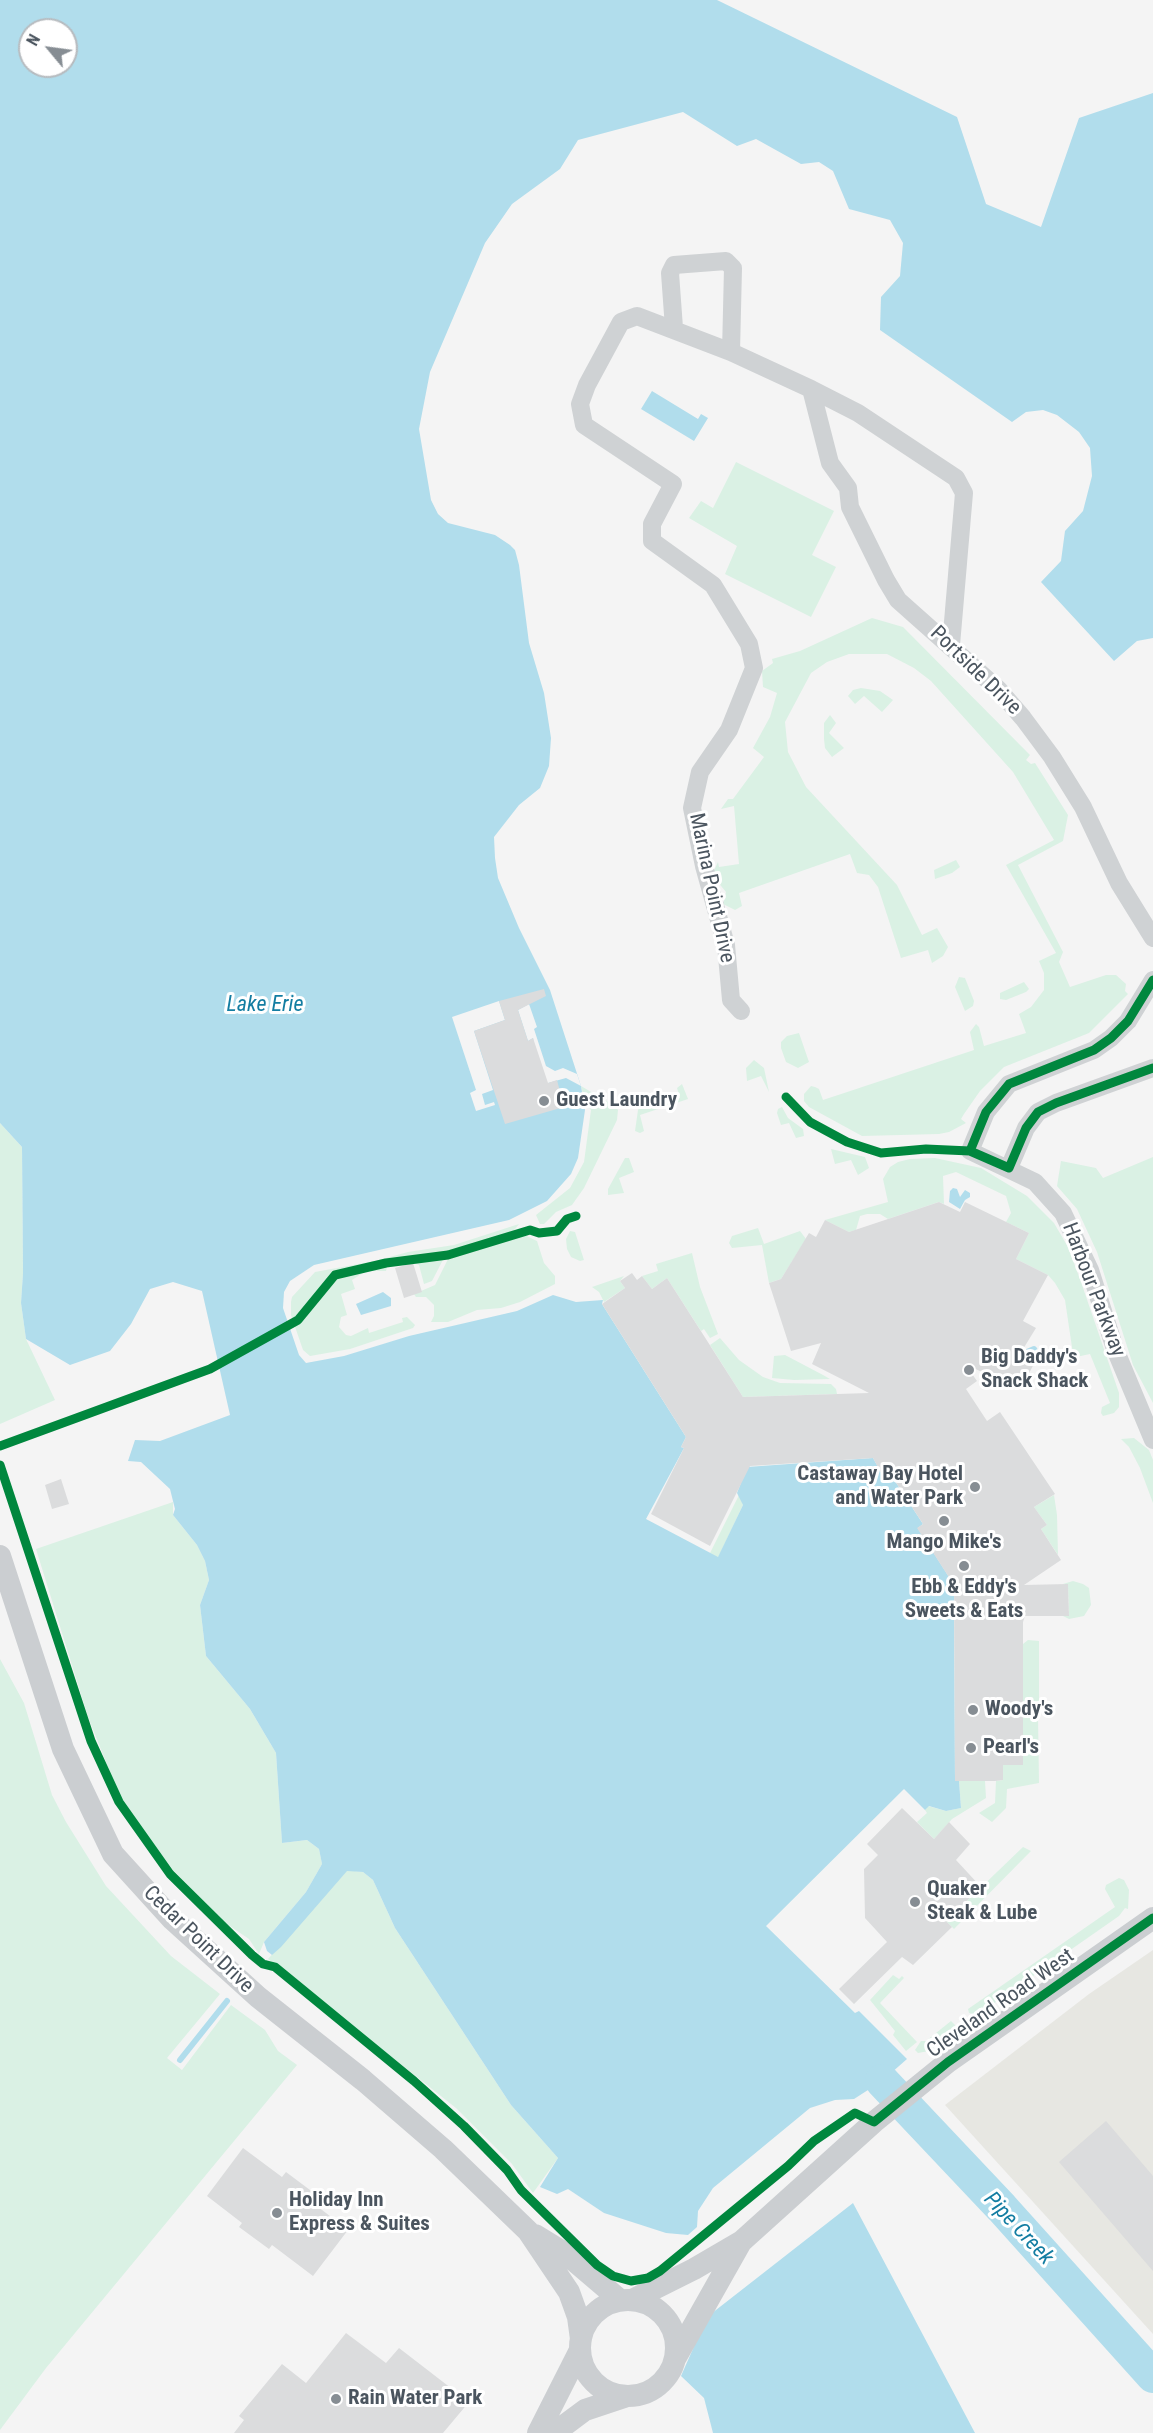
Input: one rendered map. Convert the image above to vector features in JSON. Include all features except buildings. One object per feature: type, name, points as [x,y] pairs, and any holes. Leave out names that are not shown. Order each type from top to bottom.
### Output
[{"type":"main road","name":"Cedar Point Drive","points":[[0,1556],[63,1749],[113,1854],[172,1919],[258,1997],[363,2079],[408,2118],[528,2231],[566,2254],[626,2300]]},
{"type":"main road","name":"Cleveland Road West","points":[[626,2300],[694,2270],[742,2241],[874,2122],[948,2062],[1153,1918]]},
{"type":"main road","name":"Cedar Point Drive","points":[[528,2231],[569,2292],[578,2317],[580,2344]]},
{"type":"main road","name":"Cleveland Road West","points":[[675,2358],[742,2241]]},
{"type":"main road","points":[[538,2433],[591,2317],[599,2309],[626,2300],[644,2302],[663,2315],[675,2335],[675,2358],[672,2369],[657,2387],[636,2396],[624,2397],[585,2410],[554,2433]]},
{"type":"main road","points":[[580,2344],[581,2362],[593,2382],[602,2389],[624,2397]]},
{"type":"street","points":[[731,352],[733,268],[726,261],[674,265],[670,273],[674,328],[731,352],[858,413],[956,478],[964,493],[951,645]]},
{"type":"street","name":"Marina Point Drive","points":[[674,328],[638,316],[621,322],[587,385],[580,404],[584,425],[673,484],[652,524],[652,541],[713,585],[749,644],[754,668],[729,730],[700,772],[692,808],[704,866],[726,945],[731,1000],[741,1011]]},
{"type":"street","name":"Portside Drive","points":[[811,389],[830,463],[848,488],[850,507],[898,600],[998,689],[1052,757],[1083,807],[1119,883],[1153,938]]},
{"type":"street","name":"Harbour Parkway","points":[[1153,980],[1128,1021],[1111,1038],[1094,1050],[1009,1084],[986,1112],[970,1151],[1035,1182],[1063,1213],[1090,1270],[1115,1349],[1153,1440]]},
{"type":"street","points":[[1009,1168],[1026,1128],[1038,1112],[1056,1103],[1153,1068]]},
{"type":"shaded area","points":[[1153,1950],[1153,2334],[945,2105],[1089,1994]]},
{"type":"green space","points":[[736,462],[834,511],[812,555],[836,567],[811,617],[725,574],[737,546],[689,518],[701,501],[713,508]]},
{"type":"green space","points":[[872,618],[903,627],[1030,755],[1026,760],[1031,764],[1035,763],[1068,815],[1063,841],[1018,865],[1063,952],[1059,962],[1070,987],[1106,975],[1116,975],[1126,984],[1125,991],[1128,994],[1089,1033],[1004,1067],[980,1091],[964,1114],[961,1119],[966,1123],[949,1132],[939,1134],[862,1136],[809,1107],[804,1101],[804,1094],[811,1086],[815,1087],[819,1089],[823,1100],[974,1050],[970,1032],[976,1024],[984,1046],[1026,1033],[1019,1014],[1031,1007],[1044,990],[1044,973],[1039,961],[1056,953],[1006,865],[1054,840],[1013,772],[931,681],[914,668],[887,654],[849,654],[827,662],[811,673],[785,722],[788,752],[806,787],[897,885],[922,935],[937,928],[948,947],[943,956],[932,963],[928,950],[901,958],[878,887],[869,875],[857,873],[850,854],[739,893],[742,906],[735,910],[723,904],[726,892],[712,875],[718,862],[719,867],[739,864],[734,806],[721,809],[728,799],[733,799],[764,757],[753,748],[770,717],[777,693],[763,687],[762,671],[773,663],[772,659],[800,651]]},
{"type":"green space","points":[[861,688],[880,691],[893,700],[882,712],[864,696],[855,704],[848,696],[853,690]]},
{"type":"green space","points":[[830,715],[836,723],[829,733],[844,748],[832,757],[825,748],[824,739],[824,723]]},
{"type":"green space","points":[[956,860],[960,867],[952,873],[935,879],[934,870]]},
{"type":"green space","points":[[959,977],[965,978],[974,1001],[973,1006],[965,1011],[955,987]]},
{"type":"green space","points":[[1024,982],[1029,989],[1026,992],[1006,1000],[1000,999],[1000,993]]},
{"type":"green space","points":[[799,1033],[809,1062],[798,1068],[786,1062],[781,1042],[787,1036]]},
{"type":"green space","points":[[754,1060],[764,1068],[769,1092],[761,1076],[747,1081],[746,1068]]},
{"type":"green space","points":[[682,1084],[688,1099],[640,1115],[644,1131],[640,1133],[635,1131],[638,1110],[644,1099],[650,1097],[656,1106],[680,1098],[677,1088]]},
{"type":"green space","points":[[581,1086],[615,1106],[618,1110],[617,1120],[584,1188],[572,1205],[556,1212],[544,1224],[540,1224],[536,1215],[570,1188],[584,1162],[591,1110],[585,1103]]},
{"type":"green space","points":[[782,1107],[788,1118],[803,1129],[804,1136],[796,1138],[789,1123],[781,1125],[777,1113]]},
{"type":"green space","points":[[0,1123],[22,1147],[23,1273],[21,1303],[26,1339],[55,1400],[0,1424]]},
{"type":"green space","points":[[831,1149],[865,1157],[869,1168],[858,1175],[851,1160],[835,1164]]},
{"type":"green space","points":[[1153,1157],[1153,1403],[1133,1365],[1097,1252],[1077,1209],[1057,1186],[1061,1161],[1096,1168],[1103,1178]]},
{"type":"green space","points":[[625,1158],[629,1158],[634,1172],[619,1178],[624,1193],[608,1195],[608,1189]]},
{"type":"green space","points":[[935,1158],[981,1168],[1027,1196],[1054,1223],[1068,1247],[1119,1393],[1119,1407],[1114,1413],[1103,1416],[1101,1413],[1102,1407],[1110,1403],[1090,1354],[1076,1357],[1073,1354],[1065,1300],[1055,1283],[1048,1275],[1016,1259],[1029,1233],[1006,1222],[1011,1213],[1006,1196],[956,1172],[943,1176],[944,1204],[939,1202],[888,1219],[880,1214],[860,1216],[856,1230],[849,1232],[825,1220],[888,1202],[883,1179],[890,1167],[910,1159]]},
{"type":"green space","points":[[519,1224],[512,1233],[446,1254],[432,1281],[424,1284],[419,1265],[413,1263],[387,1267],[386,1271],[366,1271],[352,1280],[355,1289],[341,1294],[347,1315],[341,1317],[339,1327],[346,1335],[351,1336],[368,1328],[369,1333],[403,1322],[402,1318],[407,1317],[415,1325],[413,1328],[350,1349],[310,1356],[303,1350],[291,1315],[291,1302],[292,1297],[315,1272],[375,1261],[408,1252],[454,1245]]},
{"type":"green space","points":[[758,1228],[764,1244],[800,1231],[806,1239],[781,1279],[769,1283],[762,1245],[732,1248],[729,1243],[732,1236]]},
{"type":"green space","points":[[570,1231],[575,1232],[584,1260],[580,1261],[571,1257],[567,1249],[566,1239]]},
{"type":"green space","points":[[522,1234],[537,1241],[544,1263],[555,1276],[555,1284],[520,1302],[501,1308],[477,1310],[448,1322],[431,1322],[434,1316],[434,1305],[426,1297],[416,1297],[414,1294],[435,1285],[449,1257]]},
{"type":"green space","points":[[692,1253],[700,1287],[718,1334],[710,1338],[704,1329],[701,1331],[667,1278],[652,1289],[642,1276],[658,1271],[656,1264]]},
{"type":"green space","points":[[624,1276],[620,1281],[625,1288],[604,1302],[599,1292],[592,1287]]},
{"type":"green space","points":[[720,1338],[739,1360],[763,1377],[780,1383],[831,1384],[837,1394],[743,1397],[710,1345]]},
{"type":"green space","points":[[785,1355],[830,1379],[772,1378],[774,1356]]},
{"type":"green space","points":[[1134,1438],[1149,1450],[1153,1460],[1153,1503],[1140,1468],[1129,1447],[1121,1439]]},
{"type":"green space","points":[[739,1495],[743,1505],[718,1558],[710,1553]]},
{"type":"green space","points":[[1054,1495],[1058,1555],[1041,1529],[1047,1525],[1034,1507]]},
{"type":"green space","points":[[173,1502],[173,1515],[197,1545],[205,1561],[209,1580],[200,1605],[206,1656],[250,1709],[276,1753],[282,1843],[307,1840],[319,1849],[322,1864],[306,1892],[264,1942],[259,1954],[249,1939],[224,1922],[174,1871],[122,1802],[88,1717],[36,1549]]},
{"type":"green space","points":[[1073,1581],[1089,1588],[1091,1605],[1084,1616],[1069,1619],[1063,1616],[1069,1616],[1068,1585],[1063,1584]]},
{"type":"green space","points":[[1028,1640],[1039,1641],[1039,1710],[1022,1710],[1023,1644]]},
{"type":"green space","points":[[0,1659],[24,1703],[52,1795],[106,1886],[171,1956],[220,1994],[167,2058],[182,2070],[231,2005],[265,2030],[278,2051],[297,2065],[46,2368],[0,2430]]},
{"type":"green space","points":[[1038,1715],[1039,1783],[1007,1789],[1006,1808],[992,1822],[979,1813],[995,1803],[996,1781],[1003,1780],[1003,1765],[1023,1765],[1022,1716]]},
{"type":"green space","points":[[959,1781],[985,1781],[986,1798],[952,1819],[934,1839],[917,1822],[927,1813],[925,1810],[928,1806],[946,1811],[961,1808]]},
{"type":"green space","points":[[1023,1847],[1031,1851],[954,1929],[946,1921]]},
{"type":"green space","points":[[347,1870],[363,1872],[373,1880],[395,1928],[511,2105],[558,2158],[533,2193],[512,2164],[456,2108],[268,1959]]},
{"type":"green space","points":[[1119,1878],[1124,1880],[1129,1890],[1128,1909],[1125,1908],[1119,1916],[977,2015],[969,2013],[968,2009],[1115,1907],[1105,1889],[1106,1885]]},
{"type":"green space","points":[[893,1975],[899,1979],[902,1976],[904,1978],[880,2003],[917,2042],[906,2051],[893,2035],[895,2031],[870,2000]]},
{"type":"green space","points":[[951,2021],[955,2025],[951,2035],[929,2051],[918,2053],[915,2050],[921,2041],[926,2041]]},
{"type":"water","name":"Lake Erie","points":[[0,0],[717,0],[957,117],[986,204],[1041,227],[1079,118],[1153,93],[1153,638],[1137,641],[1114,661],[1041,582],[1061,561],[1065,531],[1083,511],[1092,476],[1090,448],[1079,432],[1057,415],[1043,410],[1026,412],[1012,422],[880,330],[881,297],[900,276],[903,243],[890,220],[849,209],[833,171],[819,162],[801,164],[756,139],[737,146],[683,112],[578,140],[560,169],[512,204],[485,243],[430,372],[419,429],[431,500],[438,514],[448,523],[495,535],[510,545],[515,550],[519,565],[529,643],[544,693],[551,738],[549,766],[540,788],[519,805],[494,837],[495,858],[498,878],[519,928],[550,990],[581,1086],[585,1110],[578,1158],[571,1174],[547,1201],[509,1220],[314,1265],[290,1281],[284,1292],[283,1308],[299,1355],[306,1363],[344,1356],[409,1336],[517,1311],[553,1295],[576,1302],[603,1300],[602,1304],[686,1437],[681,1447],[684,1448],[646,1519],[718,1557],[743,1505],[737,1493],[747,1467],[873,1458],[886,1481],[893,1478],[923,1524],[918,1528],[954,1585],[955,1781],[959,1781],[961,1808],[946,1811],[929,1806],[925,1810],[904,1789],[766,1926],[855,2013],[859,2011],[907,2059],[882,2081],[854,2099],[835,2100],[810,2108],[713,2188],[698,2211],[697,2227],[688,2235],[666,2233],[604,2213],[568,2189],[557,2194],[540,2187],[558,2158],[511,2105],[395,1928],[373,1880],[363,1872],[347,1871],[281,1947],[272,1955],[267,1951],[264,1942],[306,1892],[322,1864],[319,1849],[307,1840],[282,1843],[276,1753],[250,1709],[206,1656],[200,1605],[209,1580],[205,1561],[197,1545],[173,1515],[175,1509],[170,1489],[141,1462],[128,1461],[135,1440],[160,1441],[230,1415],[202,1291],[173,1282],[150,1289],[131,1324],[110,1351],[70,1365],[26,1339],[21,1303],[23,1273],[22,1147],[0,1123]]},
{"type":"water","points":[[652,391],[698,419],[701,414],[708,418],[694,441],[641,409]]},
{"type":"water","points":[[953,1188],[957,1189],[960,1197],[965,1190],[970,1193],[970,1197],[965,1200],[960,1209],[949,1202],[950,1191]]},
{"type":"water","points":[[383,1292],[391,1298],[391,1306],[361,1315],[356,1304]]},
{"type":"water","points":[[853,2203],[975,2433],[713,2433],[704,2398],[681,2376],[707,2317]]},
{"type":"pier","points":[[499,1001],[505,1020],[474,1031],[493,1090],[482,1094],[485,1105],[494,1102],[495,1105],[476,1111],[470,1093],[476,1090],[452,1017]]},
{"type":"pier","points":[[529,1004],[546,1066],[555,1071],[563,1068],[577,1074],[581,1086],[566,1078],[541,1085],[533,1038],[528,1041],[518,1010]]},
{"type":"waterway","points":[[1020,1355],[1034,1349],[1038,1356],[1033,1362]]},
{"type":"waterway","points":[[180,2060],[227,2001]]},
{"type":"waterway","name":"Pipe Creek","points":[[882,2081],[1002,2208],[1153,2376]]},
{"type":"cycle path","points":[[970,1151],[986,1112],[1009,1084],[1094,1050],[1111,1038],[1128,1021],[1153,980]]},
{"type":"cycle path","points":[[786,1097],[810,1122],[847,1142],[881,1153],[926,1149],[970,1151],[1009,1168],[1026,1128],[1038,1112],[1056,1103],[1153,1068]]},
{"type":"cycle path","points":[[0,1446],[210,1369],[298,1320],[335,1275],[386,1263],[448,1255],[530,1230],[539,1233],[557,1231],[567,1219],[576,1216]]},
{"type":"cycle path","points":[[0,1465],[91,1741],[119,1802],[170,1874],[252,1955],[263,1964],[275,1967],[414,2081],[464,2126],[507,2170],[521,2190],[597,2265],[613,2276],[631,2281],[648,2278],[660,2271],[788,2166],[814,2141],[855,2113],[874,2122],[948,2062],[1153,1918]]},
{"type":"place","name":"Guest Laundry","points":[[544,1101]]},
{"type":"place","name":"Big Daddy's Snack Shack","points":[[969,1370]]},
{"type":"place","name":"Castaway Bay Hotel and Water Park","points":[[975,1487]]},
{"type":"place","name":"Mango Mike's","points":[[944,1521]]},
{"type":"place","name":"Ebb & Eddy's Sweets & Eats","points":[[964,1566]]},
{"type":"place","name":"Woody's","points":[[973,1710]]},
{"type":"place","name":"Pearl's","points":[[971,1748]]},
{"type":"place","name":"Quaker Steak & Lube","points":[[915,1902]]},
{"type":"place","name":"Holiday Inn Express & Suites","points":[[277,2213]]},
{"type":"place","name":"Rain Water Park","points":[[336,2399]]}]
